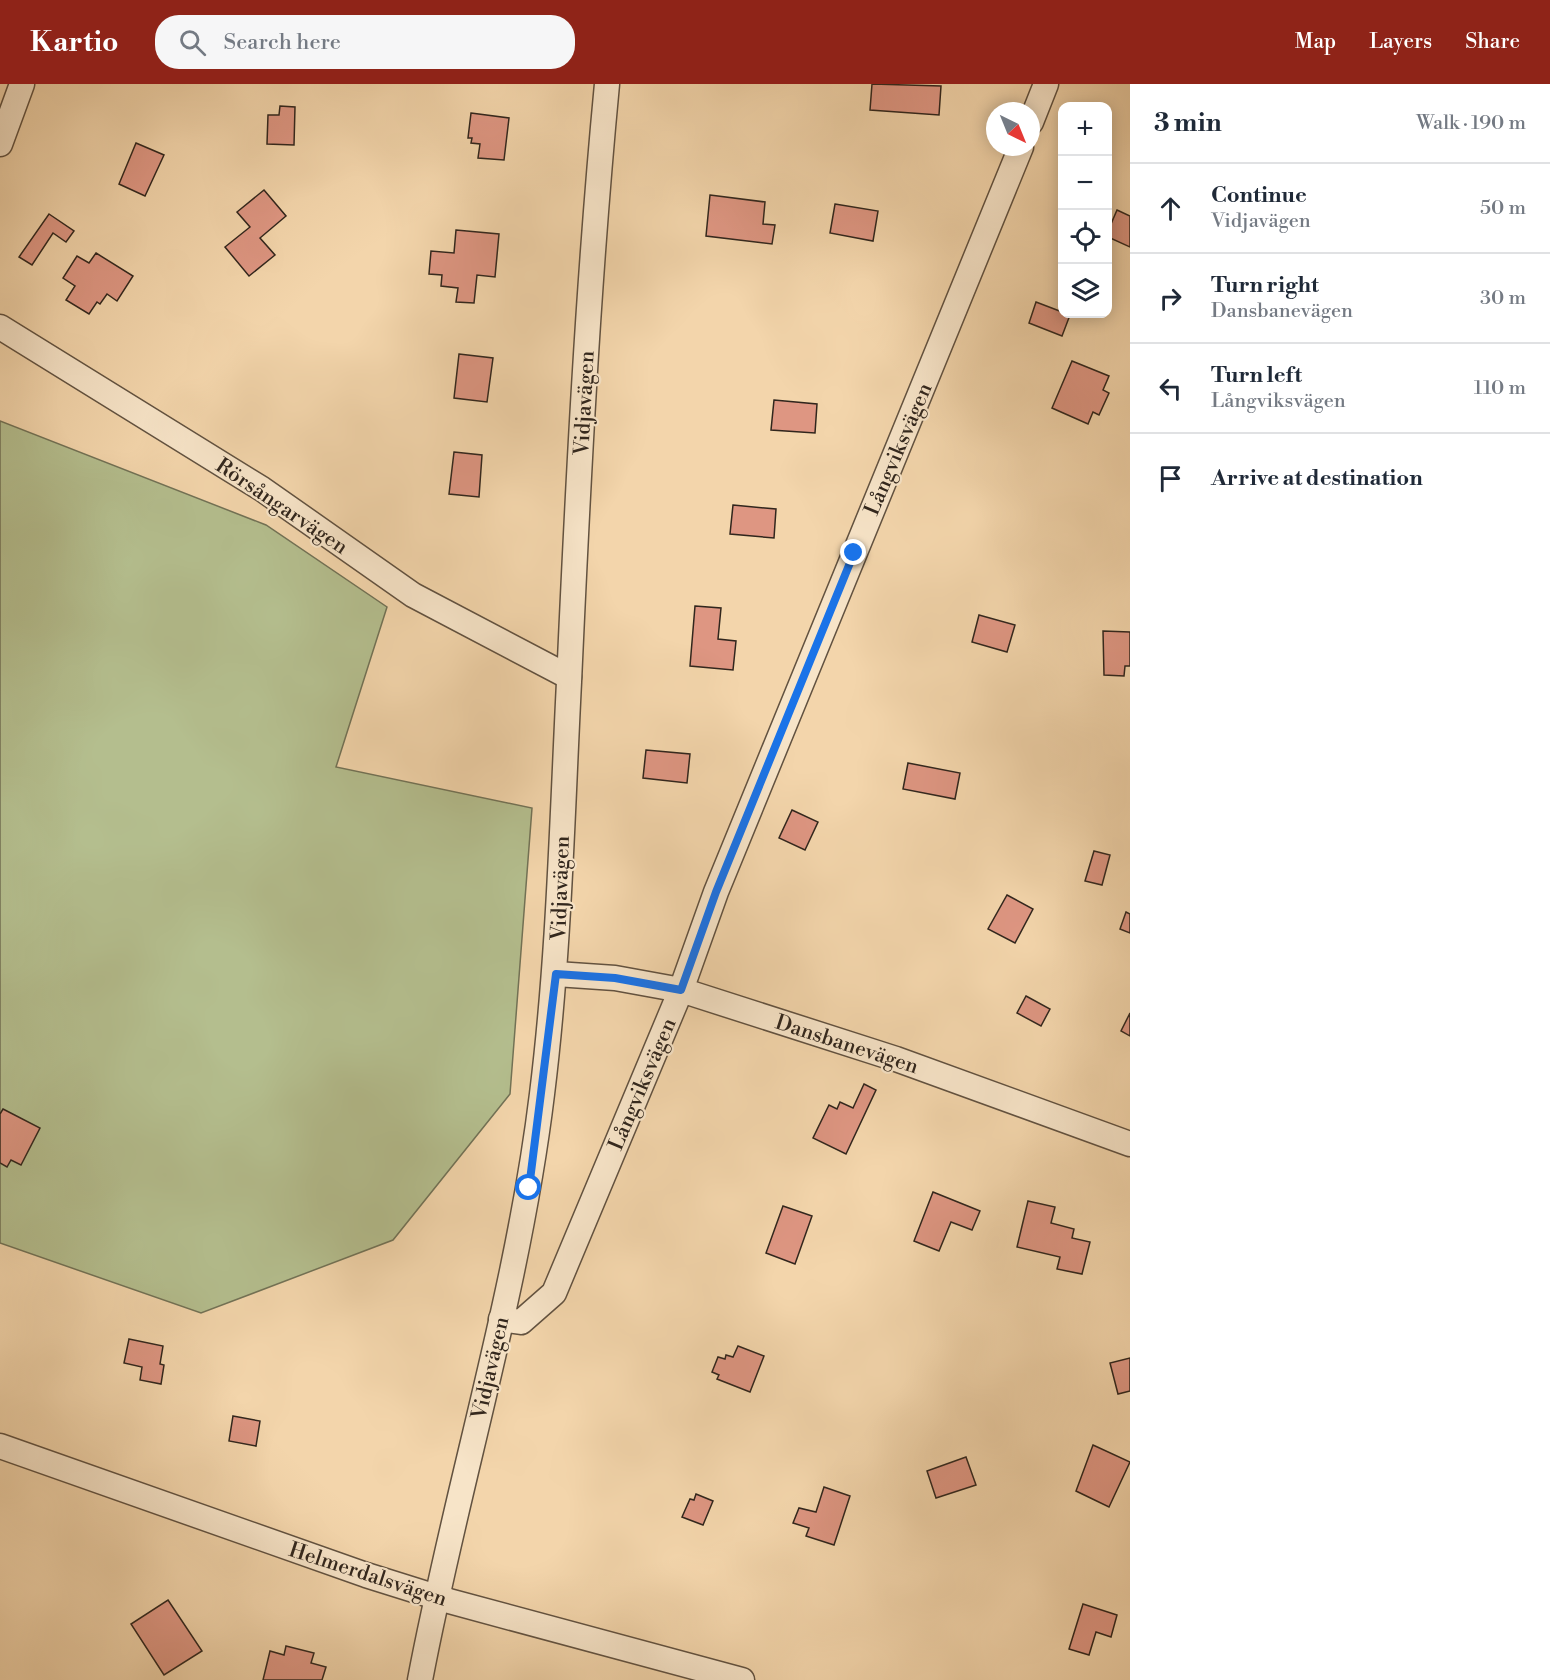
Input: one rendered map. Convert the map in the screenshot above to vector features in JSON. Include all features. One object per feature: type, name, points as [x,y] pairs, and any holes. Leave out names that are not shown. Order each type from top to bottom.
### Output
[{"type":"street","points":[[0,144],[22,84]]},
{"type":"street","name":"Vidjavägen","points":[[420,1680],[436,1596],[529,1188],[556,974],[569,677],[597,189],[607,84]]},
{"type":"street","points":[[1039,102],[1046,84]]},
{"type":"street","name":"Långviksvägen","points":[[501,1318],[521,1322],[554,1293],[681,990],[721,881],[1017,156]]},
{"type":"street","name":"Rörsångarvägen","points":[[0,327],[262,489],[413,596],[569,677]]},
{"type":"street","name":"Dansbanevägen","points":[[556,974],[615,978],[681,990],[896,1059],[1130,1144]]},
{"type":"street","name":"Helmerdalsvägen","points":[[0,1446],[366,1575],[742,1680]]},
{"type":"green space","points":[[0,421],[266,525],[387,607],[336,767],[532,808],[510,1094],[393,1240],[201,1313],[0,1243]]},
{"type":"building","points":[[872,84],[941,86],[939,115],[870,110]]},
{"type":"building","points":[[280,106],[295,107],[294,145],[267,144],[268,115],[279,115]]},
{"type":"building","points":[[471,113],[509,118],[504,160],[478,158],[480,144],[471,143],[472,138],[468,138]]},
{"type":"building","points":[[136,143],[164,155],[145,196],[119,184]]},
{"type":"building","points":[[264,190],[286,216],[260,238],[275,255],[249,276],[225,247],[250,227],[237,212]]},
{"type":"building","points":[[710,195],[765,202],[763,224],[775,225],[772,244],[706,236]]},
{"type":"building","points":[[835,204],[878,211],[873,241],[830,233]]},
{"type":"building","points":[[1117,210],[1130,216],[1130,247],[1112,239],[1112,222]]},
{"type":"building","points":[[49,214],[74,231],[66,242],[53,233],[32,265],[19,257]]},
{"type":"building","points":[[456,230],[499,234],[495,277],[477,275],[474,303],[456,302],[458,288],[441,286],[442,275],[429,274],[431,251],[454,253]]},
{"type":"building","points":[[96,253],[133,276],[117,301],[107,294],[100,304],[97,302],[89,314],[66,300],[75,286],[63,278],[77,256],[89,263]]},
{"type":"building","points":[[1036,302],[1058,310],[1058,318],[1069,318],[1062,336],[1029,323]]},
{"type":"building","points":[[459,354],[493,358],[487,402],[454,398]]},
{"type":"building","points":[[1072,361],[1109,376],[1103,390],[1109,393],[1099,415],[1093,412],[1088,424],[1052,408]]},
{"type":"building","points":[[774,400],[817,404],[815,433],[771,430]]},
{"type":"building","points":[[454,452],[482,455],[479,497],[449,494]]},
{"type":"building","points":[[733,505],[776,509],[774,538],[730,534]]},
{"type":"building","points":[[695,606],[721,608],[718,639],[736,641],[733,670],[690,666]]},
{"type":"building","points":[[979,615],[1015,625],[1007,652],[972,642]]},
{"type":"building","points":[[1103,631],[1130,632],[1130,666],[1125,666],[1124,676],[1104,675]]},
{"type":"building","points":[[646,750],[690,754],[687,783],[643,778]]},
{"type":"building","points":[[908,763],[960,773],[955,799],[903,789]]},
{"type":"building","points":[[792,810],[818,822],[805,850],[779,838]]},
{"type":"building","points":[[1094,851],[1110,855],[1102,885],[1085,881]]},
{"type":"building","points":[[1007,895],[1033,909],[1015,943],[988,929]]},
{"type":"building","points":[[1126,912],[1130,914],[1130,933],[1120,929]]},
{"type":"building","points":[[1026,996],[1050,1009],[1041,1026],[1017,1013]]},
{"type":"building","points":[[1130,1013],[1130,1036],[1121,1031]]},
{"type":"building","points":[[864,1084],[876,1090],[846,1154],[813,1138],[829,1105],[837,1109],[840,1102],[853,1108]]},
{"type":"building","points":[[3,1109],[40,1128],[21,1165],[11,1160],[7,1167],[0,1163],[0,1114]]},
{"type":"building","points":[[933,1192],[980,1211],[972,1230],[951,1222],[939,1251],[914,1241]]},
{"type":"building","points":[[1028,1201],[1055,1207],[1051,1223],[1074,1229],[1072,1238],[1090,1242],[1082,1274],[1057,1269],[1060,1257],[1017,1247]]},
{"type":"building","points":[[783,1206],[812,1216],[795,1264],[766,1253]]},
{"type":"building","points":[[129,1339],[163,1346],[160,1364],[164,1365],[161,1384],[140,1380],[142,1367],[124,1363]]},
{"type":"building","points":[[738,1346],[764,1356],[750,1392],[717,1379],[719,1375],[712,1372],[718,1357],[725,1359],[726,1355],[733,1357]]},
{"type":"building","points":[[1130,1358],[1130,1391],[1118,1394],[1110,1363]]},
{"type":"building","points":[[233,1416],[260,1421],[256,1446],[229,1441]]},
{"type":"building","points":[[1093,1445],[1130,1462],[1109,1507],[1076,1491]]},
{"type":"building","points":[[966,1457],[976,1485],[936,1498],[927,1471]]},
{"type":"building","points":[[824,1487],[850,1496],[834,1545],[806,1536],[809,1528],[793,1523],[799,1508],[816,1512]]},
{"type":"building","points":[[696,1494],[713,1501],[703,1525],[682,1517],[690,1499],[694,1500]]},
{"type":"building","points":[[168,1600],[202,1651],[164,1675],[131,1624]]},
{"type":"building","points":[[1083,1604],[1117,1615],[1111,1637],[1096,1632],[1089,1655],[1069,1649]]},
{"type":"building","points":[[286,1646],[314,1653],[311,1663],[326,1667],[322,1680],[263,1680],[270,1651],[284,1655]]},
{"type":"route","points":[[529,1188],[556,974],[615,978],[681,990],[716,892],[854,553]]}]
